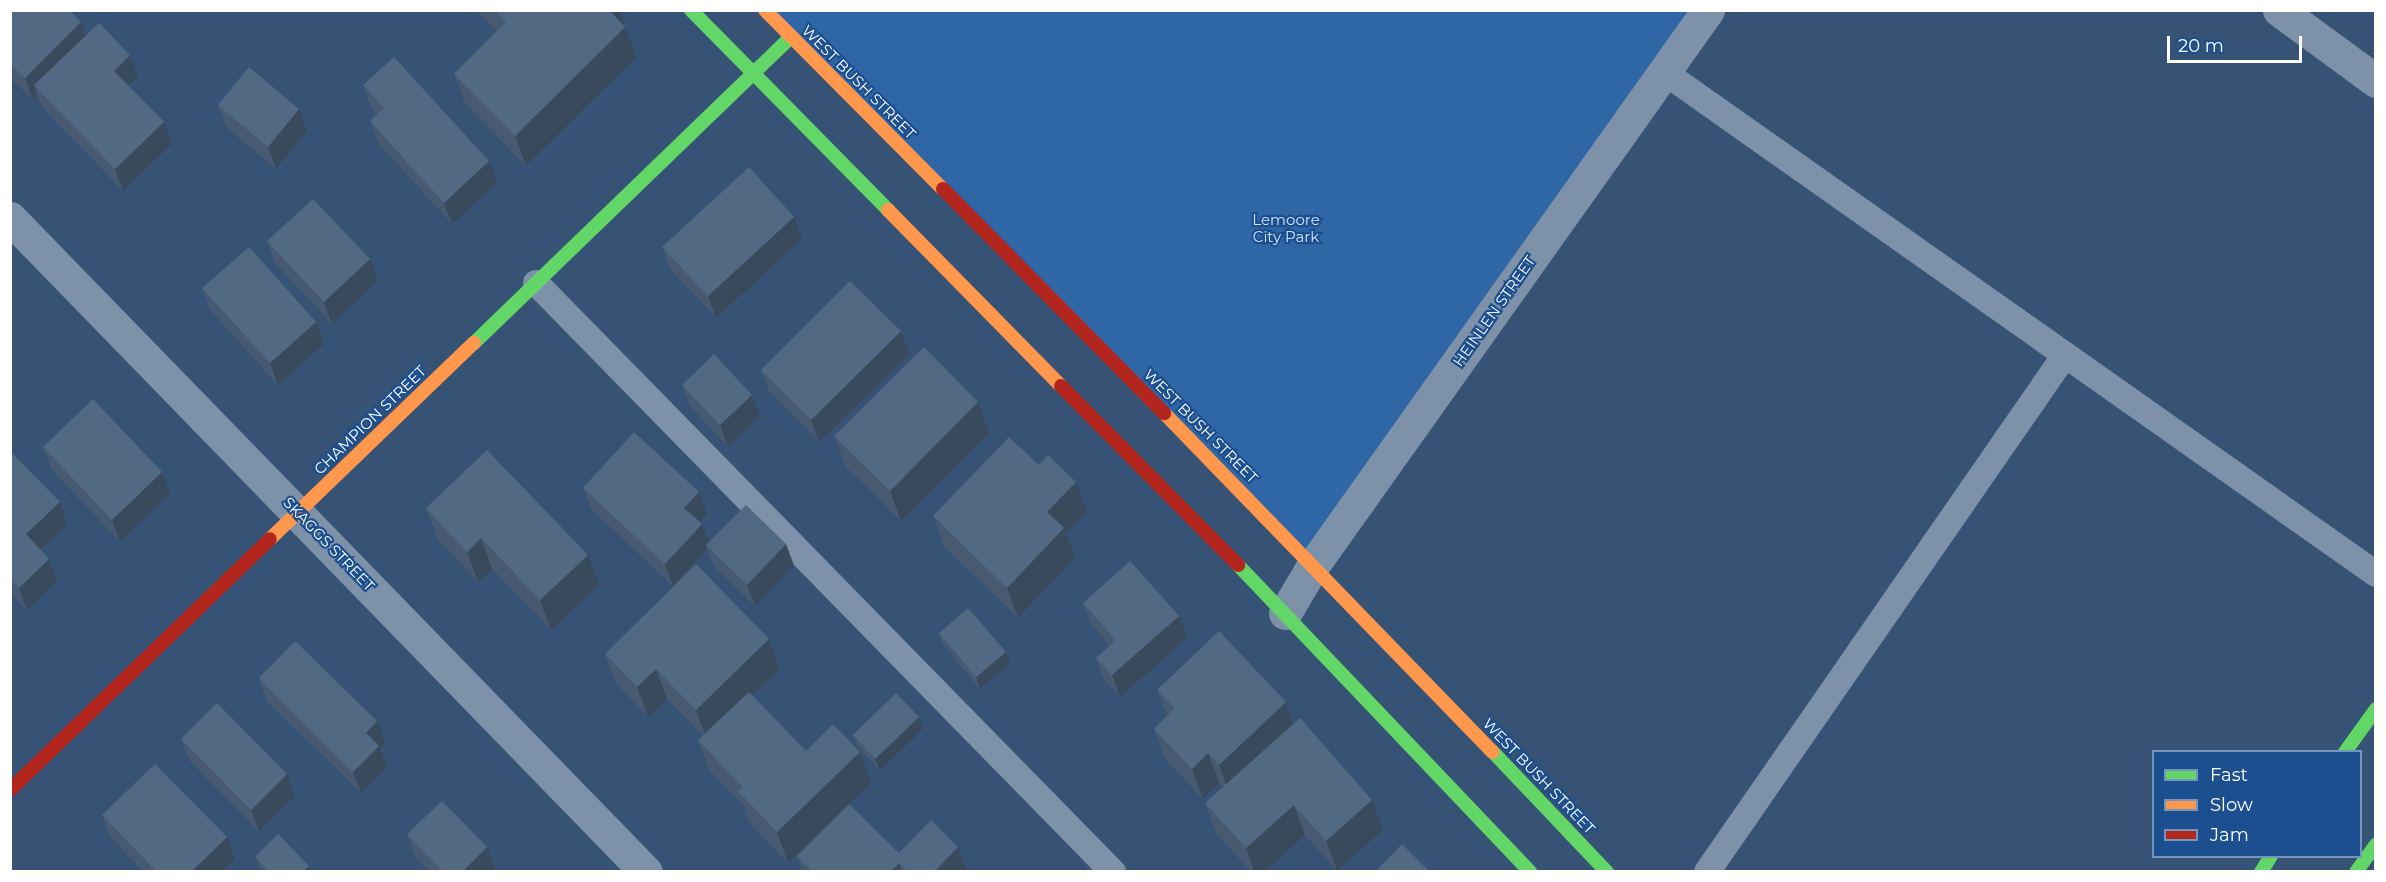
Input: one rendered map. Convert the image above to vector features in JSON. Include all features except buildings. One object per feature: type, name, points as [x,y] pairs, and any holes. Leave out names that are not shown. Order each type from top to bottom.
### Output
[{"type":"main road","points":[[691,10],[1285,613],[1530,872]]},
{"type":"main road","name":"WEST BUSH STREET","points":[[765,10],[1314,564],[1607,872]]},
{"type":"main road","name":"CHAMPION STREET","points":[[10,790],[791,37]]},
{"type":"main road","points":[[2346,750],[2376,709]]},
{"type":"main road","points":[[2356,872],[2376,844]]},
{"type":"main road","points":[[2261,872],[2270,858]]},
{"type":"street","name":"HEINLEN STREET","points":[[1285,613],[1314,564],[1707,10]]},
{"type":"street","points":[[2279,10],[2376,81]]},
{"type":"street","name":"SKAGGS STREET","points":[[10,218],[646,872]]},
{"type":"lane","points":[[1664,72],[2376,574]]},
{"type":"lane","points":[[536,283],[1113,872]]},
{"type":"lane","points":[[1707,872],[2065,355]]},
{"type":"green space","name":"Lemoore City Park","points":[[767,11],[1708,11],[1314,564]]},
{"type":"traffic: fast","points":[[691,10],[888,210]]},
{"type":"traffic: fast","points":[[474,343],[791,37]]},
{"type":"traffic: fast","points":[[1238,565],[1530,872]]},
{"type":"traffic: fast","points":[[2346,750],[2376,709]]},
{"type":"traffic: fast","points":[[1493,752],[1607,872]]},
{"type":"traffic: fast","points":[[2356,872],[2376,844]]},
{"type":"traffic: fast","points":[[2261,872],[2270,858]]},
{"type":"traffic: slow","points":[[765,10],[943,189]]},
{"type":"traffic: slow","points":[[888,210],[1061,386]]},
{"type":"traffic: slow","points":[[270,539],[474,343]]},
{"type":"traffic: slow","points":[[1164,413],[1493,752]]},
{"type":"traffic: jam","points":[[943,189],[1164,413]]},
{"type":"traffic: jam","points":[[1061,386],[1238,565]]},
{"type":"traffic: jam","points":[[10,790],[270,539]]}]
